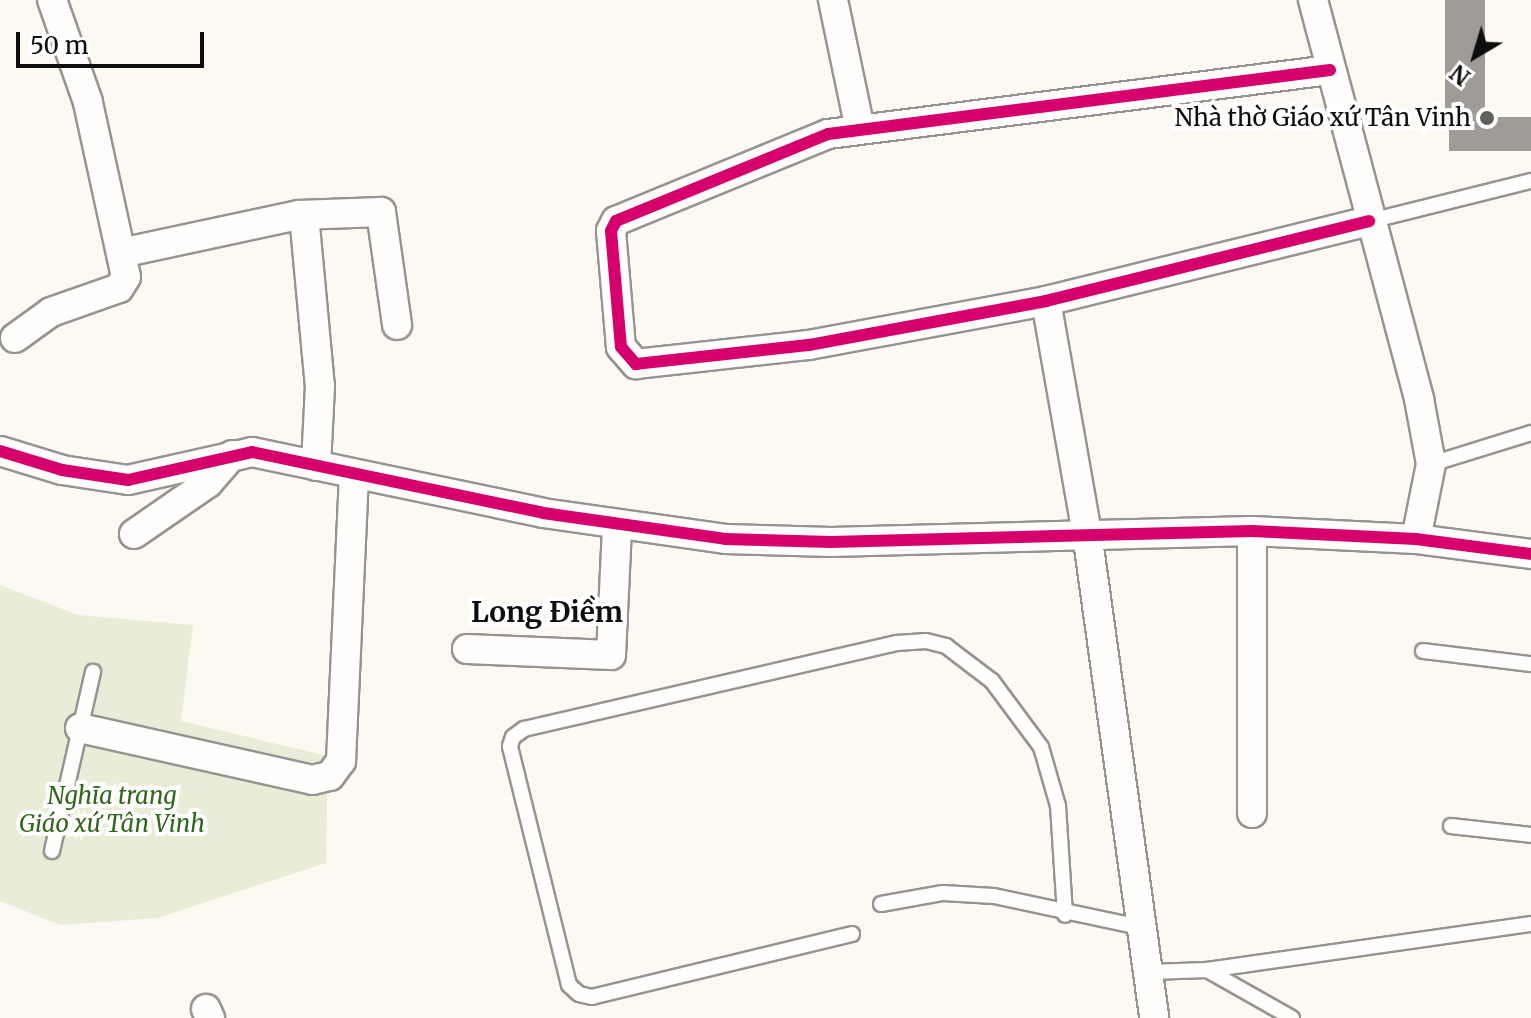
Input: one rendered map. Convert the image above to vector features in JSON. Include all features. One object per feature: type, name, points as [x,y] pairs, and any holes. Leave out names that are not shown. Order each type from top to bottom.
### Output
[{"type":"street","points":[[15,338],[51,312],[119,288],[126,277],[88,102],[52,0]]},
{"type":"street","points":[[833,0],[860,129]]},
{"type":"street","points":[[1313,0],[1431,464],[1416,539]]},
{"type":"street","points":[[1330,70],[828,134],[616,221],[611,231],[619,328],[628,360],[666,363],[809,345],[1046,301],[1369,221]]},
{"type":"street","points":[[121,253],[304,215],[381,212],[397,325]]},
{"type":"street","points":[[304,215],[320,386],[316,466]]},
{"type":"street","points":[[1046,301],[1087,533],[1144,928],[1154,1018]]},
{"type":"street","points":[[0,451],[62,470],[128,480],[252,452],[354,476],[617,526],[725,539],[831,542],[1087,533],[1151,537],[1252,531],[1416,539],[1531,554]]},
{"type":"street","points":[[134,534],[208,483],[232,455]]},
{"type":"street","points":[[80,728],[312,780],[330,776],[341,761],[354,476]]},
{"type":"street","points":[[467,649],[611,655],[617,526]]},
{"type":"street","points":[[1252,531],[1252,813]]},
{"type":"lane","points":[[1369,221],[1531,181]]},
{"type":"lane","points":[[1431,464],[1531,433]]},
{"type":"lane","points":[[852,934],[592,997],[579,994],[569,985],[510,746],[513,737],[524,729],[887,645],[926,641],[946,646],[992,681],[1041,747],[1058,806],[1065,915]]},
{"type":"lane","points":[[1423,651],[1531,664]]},
{"type":"lane","points":[[52,851],[93,672]]},
{"type":"lane","points":[[1451,826],[1531,835]]},
{"type":"lane","points":[[881,904],[943,893],[982,895],[1065,915],[1144,928]]},
{"type":"lane","points":[[1150,972],[1207,970],[1531,924]]},
{"type":"lane","points":[[1207,970],[1292,1018]]},
{"type":"green space","name":"Nghĩa trang Giáo xứ Tân Vinh","points":[[0,585],[78,615],[193,625],[181,721],[328,756],[326,863],[157,918],[60,925],[0,901]]},
{"type":"building","points":[[1445,0],[1485,0],[1485,125],[1445,125]]},
{"type":"building","points":[[1449,117],[1531,117],[1531,151],[1449,151]]},
{"type":"cycle path","points":[[1330,70],[828,134],[616,221],[611,231],[621,347],[636,364],[809,345],[1046,301],[1369,221]]},
{"type":"cycle path","points":[[0,451],[62,470],[128,480],[252,452],[543,513],[725,539],[831,542],[1252,531],[1416,539],[1531,554]]},
{"type":"place","name":"Nhà thờ Giáo xứ Tân Vinh","points":[[1487,118]]},
{"type":"district","name":"Long Điềm","points":[[547,612]]}]
